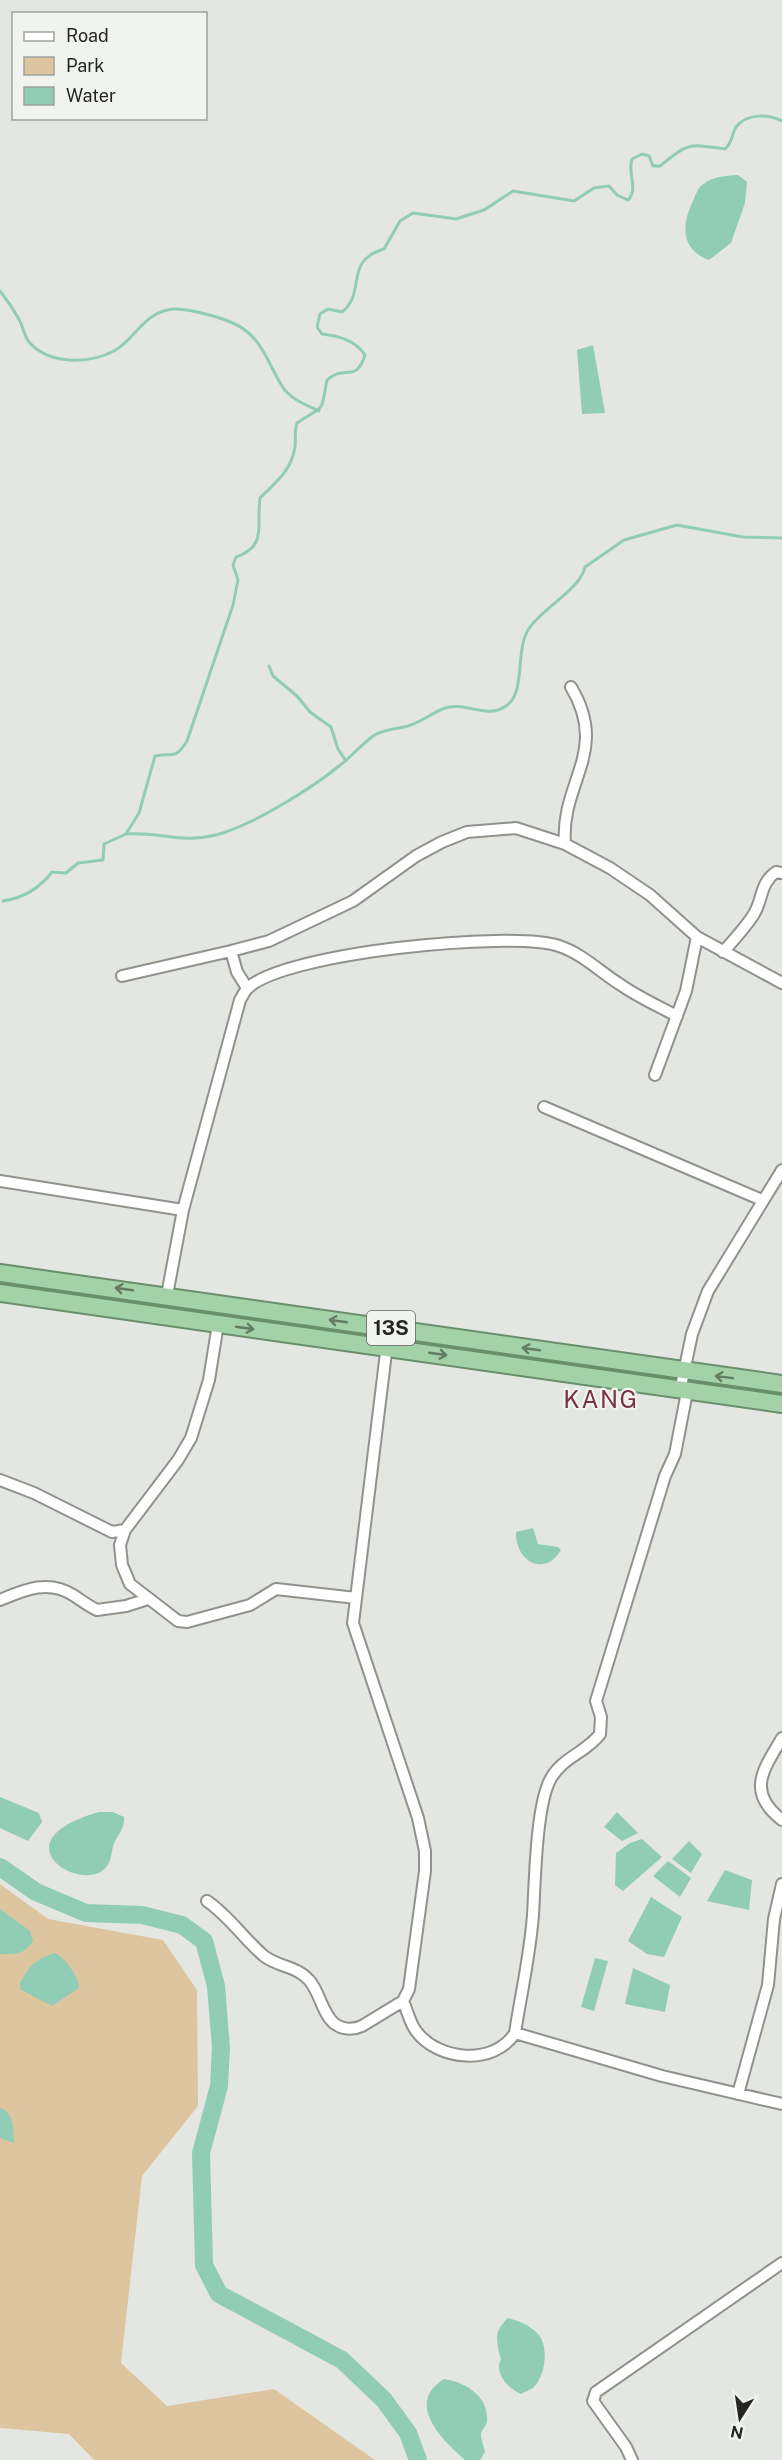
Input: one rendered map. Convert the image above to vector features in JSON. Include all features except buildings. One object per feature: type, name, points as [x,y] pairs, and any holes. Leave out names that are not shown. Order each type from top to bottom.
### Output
[{"type":"highway","name":"13S","points":[[0,1273],[166,1295],[683,1372],[782,1384]]},
{"type":"highway","name":"13S","points":[[0,1293],[782,1404]]},
{"type":"street","points":[[565,844],[566,805],[585,758],[583,706],[571,687]]},
{"type":"street","points":[[122,976],[269,941],[353,902],[416,856],[467,832],[516,828],[565,844],[610,868],[650,895],[696,937],[782,983]]},
{"type":"street","points":[[723,952],[756,911],[761,890],[768,877],[776,872],[782,873]]},
{"type":"street","points":[[655,1076],[686,991],[696,937]]},
{"type":"street","points":[[166,1295],[183,1210],[240,1000],[247,988],[302,965],[373,952],[496,939],[558,945],[585,958],[621,986],[676,1016]]},
{"type":"street","points":[[231,951],[237,972],[247,988]]},
{"type":"street","points":[[544,1107],[762,1200]]},
{"type":"street","points":[[403,2001],[415,2030],[428,2044],[460,2057],[472,2056],[502,2047],[515,2033],[533,1918],[536,1863],[550,1780],[564,1761],[588,1747],[600,1734],[601,1717],[596,1701],[665,1476],[675,1454],[683,1391],[683,1372],[692,1334],[708,1291],[782,1170]]},
{"type":"street","points":[[0,1181],[183,1210]]},
{"type":"street","points":[[218,1324],[209,1380],[191,1437],[178,1460],[124,1530],[120,1545],[122,1565],[130,1584],[178,1621],[187,1622],[250,1605],[276,1589],[356,1598]]},
{"type":"street","points":[[207,1900],[222,1911],[265,1957],[292,1968],[310,1981],[335,2024],[356,2029],[403,2001],[409,1989],[423,1892],[425,1851],[418,1818],[354,1629],[389,1328]]},
{"type":"street","points":[[0,1480],[34,1492],[112,1532],[124,1530]]},
{"type":"street","points":[[0,1600],[32,1587],[53,1587],[72,1594],[97,1610],[126,1606],[148,1599]]},
{"type":"street","points":[[782,1738],[765,1767],[760,1784],[761,1795],[766,1804],[782,1820]]},
{"type":"street","points":[[738,2094],[768,1985],[774,1919],[782,1884]]},
{"type":"street","points":[[515,2033],[662,2076],[782,2104]]},
{"type":"street","points":[[632,2460],[626,2447],[593,2401],[596,2391],[782,2263]]},
{"type":"green space","points":[[0,1884],[48,1919],[163,1940],[197,1990],[198,2106],[142,2176],[121,2363],[167,2406],[274,2389],[375,2460],[94,2460],[69,2434],[0,2428]]},
{"type":"water","points":[[738,175],[747,182],[745,203],[731,243],[709,260],[700,256],[688,243],[685,228],[689,210],[699,188],[706,182],[724,176]]},
{"type":"water","points":[[593,345],[605,413],[582,414],[577,350]]},
{"type":"water","points":[[533,1528],[538,1544],[558,1547],[561,1550],[547,1563],[532,1562],[520,1551],[516,1532]]},
{"type":"water","points":[[0,1797],[39,1813],[42,1822],[28,1841],[0,1828]]},
{"type":"water","points":[[99,1812],[113,1812],[124,1817],[107,1866],[102,1871],[90,1875],[76,1874],[63,1868],[53,1859],[49,1848],[54,1836],[70,1823]]},
{"type":"water","points":[[617,1812],[638,1833],[622,1841],[604,1827]]},
{"type":"water","points":[[642,1839],[662,1857],[623,1891],[615,1885],[616,1853],[630,1843]]},
{"type":"water","points":[[689,1841],[702,1854],[691,1873],[672,1859]]},
{"type":"water","points":[[668,1861],[691,1878],[680,1897],[653,1876]]},
{"type":"water","points":[[725,1870],[752,1880],[749,1910],[707,1901]]},
{"type":"water","points":[[651,1897],[682,1917],[664,1957],[647,1954],[628,1941]]},
{"type":"water","points":[[0,1909],[30,1931],[33,1941],[23,1951],[15,1954],[0,1954]]},
{"type":"water","points":[[55,1953],[71,1968],[77,1978],[79,1988],[52,2006],[21,1990],[20,1984],[33,1964]]},
{"type":"water","points":[[595,1958],[608,1961],[594,2011],[581,2007]]},
{"type":"water","points":[[633,1968],[670,1985],[665,2012],[625,2004]]},
{"type":"water","points":[[0,2108],[11,2117],[14,2143],[0,2138]]},
{"type":"water","points":[[508,2318],[531,2328],[538,2334],[544,2346],[545,2361],[541,2376],[533,2388],[521,2394],[505,2382],[499,2370],[501,2359],[497,2336],[500,2327]]},
{"type":"water","points":[[444,2379],[467,2387],[484,2404],[487,2421],[481,2434],[485,2452],[480,2460],[465,2460],[446,2442],[431,2421],[427,2410],[427,2399],[433,2389]]},
{"type":"waterway","points":[[3,901],[18,898],[30,892],[52,872],[66,873],[78,863],[103,860],[104,844],[126,834],[139,813],[155,756],[176,753],[187,741],[233,605],[238,580],[233,565],[236,557],[253,547],[257,541],[260,498],[287,469],[295,447],[297,423],[320,408],[327,380],[339,373],[358,369],[365,355],[346,340],[322,334],[317,327],[320,314],[328,309],[342,312],[349,304],[359,269],[371,254],[384,249],[400,221],[413,213],[456,219],[484,210],[513,191],[574,201],[594,188],[609,186],[617,195],[628,200],[633,191],[632,159],[642,154],[649,156],[653,166],[660,166],[677,153],[690,147],[725,149],[736,127],[746,119],[764,116],[782,121]]},
{"type":"waterway","points":[[0,291],[18,317],[26,338],[37,350],[47,355],[70,360],[93,358],[114,351],[151,317],[167,310],[191,311],[233,323],[243,328],[257,342],[289,395],[319,411]]},
{"type":"waterway","points":[[126,834],[181,838],[216,835],[246,824],[280,806],[327,775],[377,734],[413,724],[453,706],[483,711],[498,710],[506,706],[516,692],[522,649],[528,630],[576,583],[585,567],[624,540],[677,525],[743,537],[782,538]]},
{"type":"waterway","points":[[269,666],[273,676],[297,696],[310,712],[331,727],[338,749],[346,761]]},
{"type":"waterway","points":[[0,1867],[36,1892],[86,1913],[142,1915],[182,1925],[204,1941],[216,1986],[221,2048],[219,2086],[201,2153],[204,2265],[219,2294],[342,2360],[384,2400],[408,2433],[418,2460]]},
{"type":"district","name":"KANG","points":[[601,1399]]}]
